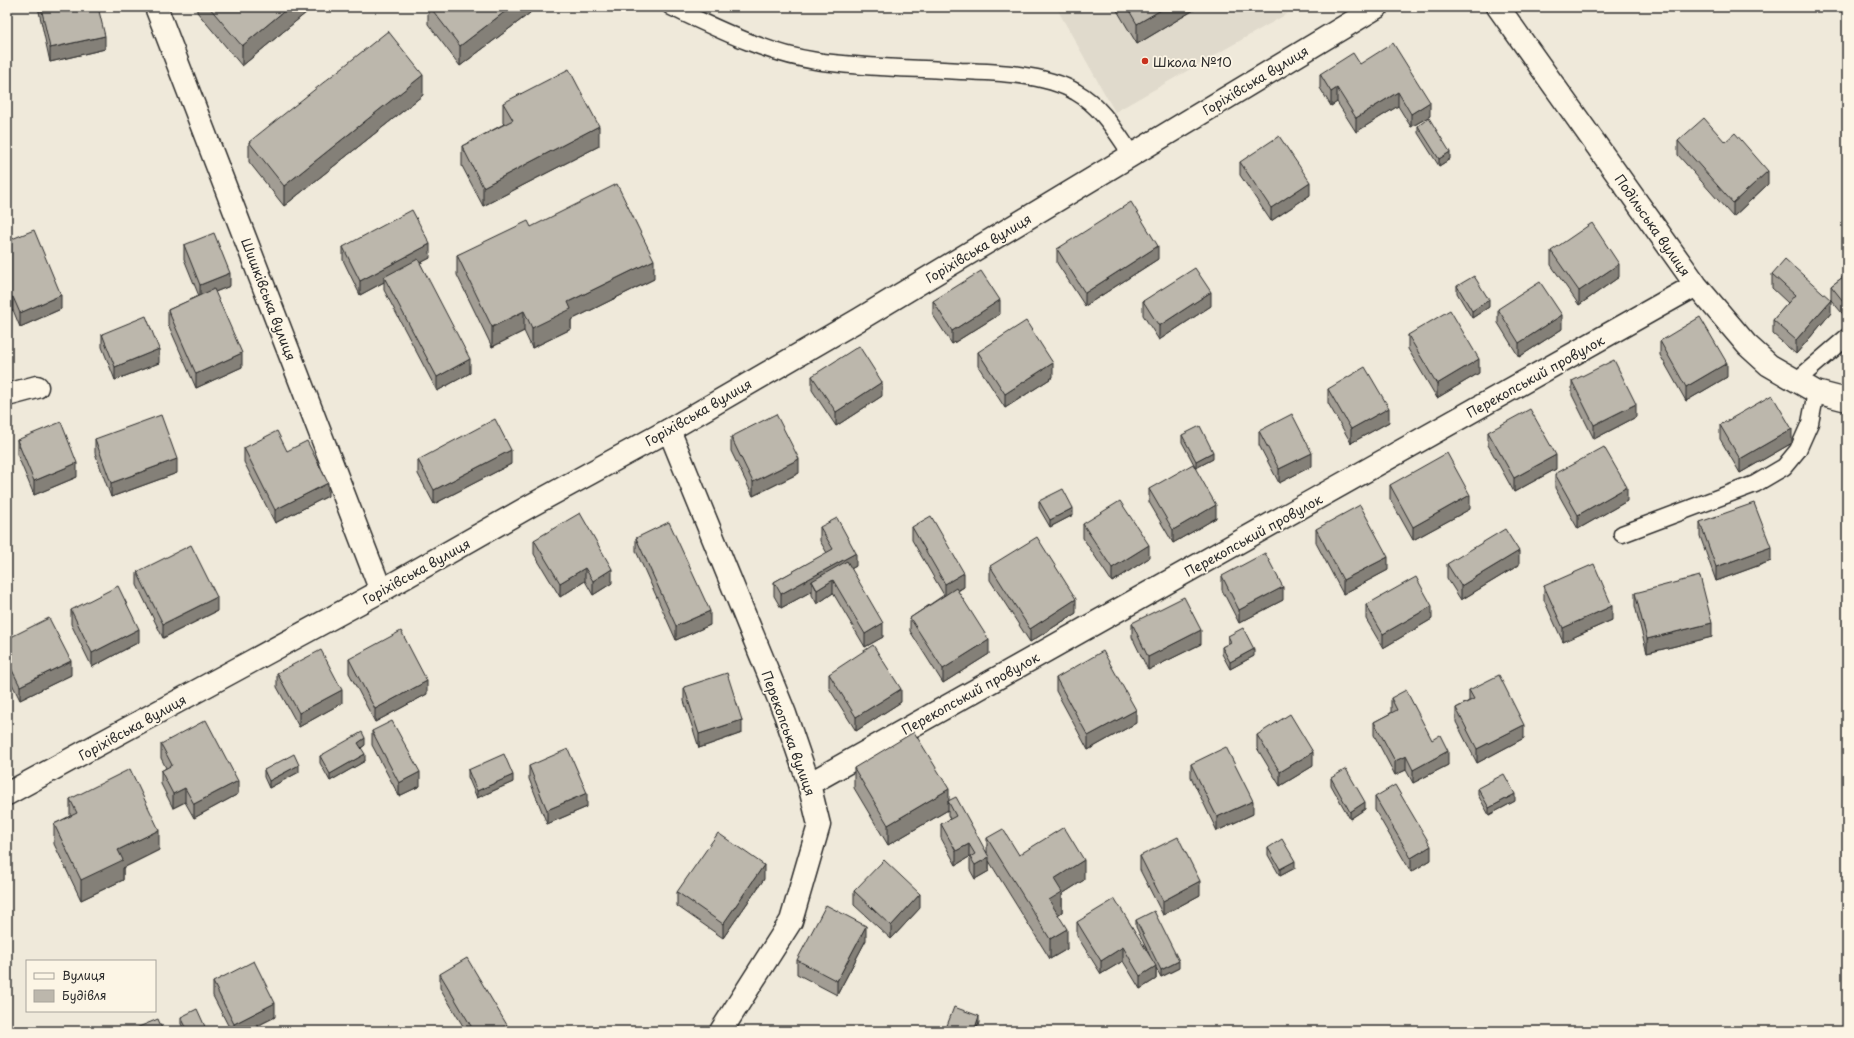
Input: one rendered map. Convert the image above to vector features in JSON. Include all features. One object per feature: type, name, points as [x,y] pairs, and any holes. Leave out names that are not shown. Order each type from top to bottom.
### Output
[{"type":"street","name":"Шишківська вулиця","points":[[156,7],[381,591]]},
{"type":"street","name":"Горіхівська вулиця","points":[[7,794],[381,591],[537,502],[670,430],[860,319],[1377,7]]},
{"type":"street","name":"Подільська вулиця","points":[[1498,7],[1696,285],[1758,355],[1769,365],[1816,392],[1847,400]]},
{"type":"street","name":"Перекопський провулок","points":[[809,784],[1696,285]]},
{"type":"street","points":[[7,395],[37,387]]},
{"type":"street","name":"Перекопська вулиця","points":[[670,430],[785,714],[809,784],[819,825],[791,921],[721,1031]]},
{"type":"lane","points":[[671,7],[774,52],[816,61],[996,72],[1028,77],[1057,84],[1076,92],[1098,107],[1132,155]]},
{"type":"lane","points":[[1796,381],[1847,337]]},
{"type":"lane","points":[[1622,534],[1755,484],[1784,467],[1798,450],[1810,424],[1816,392]]},
{"type":"shaded area","name":"Школа №10","points":[[1056,7],[1299,7],[1115,112]]},
{"type":"building","points":[[41,7],[98,7],[105,36],[50,48]]},
{"type":"building","points":[[209,7],[289,7],[242,46]]},
{"type":"building","points":[[430,7],[511,7],[460,46]]},
{"type":"building","points":[[1127,7],[1166,7],[1137,24]]},
{"type":"building","points":[[388,31],[423,75],[284,186],[249,142]]},
{"type":"building","points":[[1393,43],[1430,102],[1411,114],[1398,92],[1356,118],[1337,88],[1331,92],[1320,74],[1353,53],[1360,64]]},
{"type":"building","points":[[569,69],[599,126],[483,187],[462,146],[513,120],[503,103]]},
{"type":"building","points":[[1429,118],[1450,152],[1439,159],[1418,126]]},
{"type":"building","points":[[1704,118],[1725,142],[1735,133],[1768,171],[1733,203],[1678,141]]},
{"type":"building","points":[[1279,136],[1310,182],[1271,208],[1240,162]]},
{"type":"building","points":[[617,184],[654,260],[568,302],[571,309],[532,328],[524,311],[492,327],[457,255],[528,221],[531,227]]},
{"type":"building","points":[[1131,202],[1158,246],[1085,293],[1057,249]]},
{"type":"building","points":[[412,210],[430,244],[360,281],[343,247]]},
{"type":"building","points":[[1592,223],[1619,264],[1579,291],[1551,251]]},
{"type":"building","points":[[34,230],[61,295],[20,313],[13,297],[7,299],[7,252],[9,251],[7,241]]},
{"type":"building","points":[[214,233],[230,273],[200,285],[184,245]]},
{"type":"building","points":[[418,259],[470,359],[437,377],[384,277]]},
{"type":"building","points":[[1785,259],[1831,300],[1796,340],[1773,320],[1795,295],[1772,274]]},
{"type":"building","points":[[1195,268],[1211,292],[1159,326],[1143,301]]},
{"type":"building","points":[[981,271],[1000,300],[952,331],[933,301]]},
{"type":"building","points":[[1847,274],[1847,306],[1831,286]]},
{"type":"building","points":[[1474,276],[1489,300],[1472,311],[1457,286]]},
{"type":"building","points":[[1540,282],[1562,315],[1519,343],[1498,309]]},
{"type":"building","points":[[214,289],[242,353],[196,374],[168,310]]},
{"type":"building","points":[[1450,310],[1479,359],[1437,384],[1408,335]]},
{"type":"building","points":[[146,316],[159,349],[115,367],[102,334]]},
{"type":"building","points":[[1700,317],[1727,363],[1686,387],[1660,341]]},
{"type":"building","points":[[1026,321],[1053,363],[1005,394],[978,352]]},
{"type":"building","points":[[859,346],[882,382],[836,412],[812,376]]},
{"type":"building","points":[[1614,360],[1636,404],[1594,425],[1572,381]]},
{"type":"building","points":[[1365,367],[1389,408],[1351,429],[1328,389]]},
{"type":"building","points":[[1772,395],[1792,429],[1740,459],[1720,425]]},
{"type":"building","points":[[1530,409],[1556,455],[1514,478],[1488,432]]},
{"type":"building","points":[[776,414],[799,459],[753,482],[731,437]]},
{"type":"building","points":[[1292,414],[1312,453],[1279,469],[1259,431]]},
{"type":"building","points":[[161,415],[177,459],[111,483],[95,439]]},
{"type":"building","points":[[495,419],[511,450],[434,490],[418,460]]},
{"type":"building","points":[[61,422],[77,463],[34,481],[17,440]]},
{"type":"building","points":[[1200,426],[1213,452],[1196,461],[1182,435]]},
{"type":"building","points":[[277,431],[287,451],[307,441],[328,483],[275,510],[244,448]]},
{"type":"building","points":[[1604,447],[1627,487],[1578,515],[1555,474]]},
{"type":"building","points":[[1447,453],[1470,495],[1413,527],[1390,485]]},
{"type":"building","points":[[1193,464],[1216,505],[1173,530],[1149,489]]},
{"type":"building","points":[[1063,489],[1073,508],[1050,520],[1039,501]]},
{"type":"building","points":[[1120,501],[1149,545],[1112,568],[1083,524]]},
{"type":"building","points":[[1754,503],[1771,547],[1716,567],[1700,522]]},
{"type":"building","points":[[1360,505],[1388,557],[1343,580],[1316,529]]},
{"type":"building","points":[[580,513],[612,569],[593,581],[585,568],[560,583],[534,540]]},
{"type":"building","points":[[931,516],[964,573],[945,584],[912,527]]},
{"type":"building","points":[[837,518],[856,553],[781,594],[774,582],[833,549],[820,527]]},
{"type":"building","points":[[669,522],[710,611],[676,626],[636,538]]},
{"type":"building","points":[[1505,529],[1519,551],[1461,586],[1447,564]]},
{"type":"building","points":[[1037,537],[1076,599],[1030,629],[990,566]]},
{"type":"building","points":[[191,545],[217,597],[163,624],[137,572]]},
{"type":"building","points":[[1265,553],[1283,587],[1239,610],[1222,576]]},
{"type":"building","points":[[847,561],[883,623],[865,634],[833,580],[817,590],[812,581]]},
{"type":"building","points":[[1594,564],[1612,606],[1563,628],[1544,586]]},
{"type":"building","points":[[1700,576],[1712,623],[1647,639],[1635,593]]},
{"type":"building","points":[[1416,577],[1432,606],[1383,634],[1366,605]]},
{"type":"building","points":[[118,586],[139,629],[92,653],[71,610]]},
{"type":"building","points":[[956,588],[989,640],[943,669],[910,618]]},
{"type":"building","points":[[1184,597],[1201,630],[1148,657],[1132,623]]},
{"type":"building","points":[[49,618],[71,661],[20,686],[7,660],[7,639]]},
{"type":"building","points":[[1243,628],[1254,649],[1230,662],[1222,647],[1231,642],[1228,636]]},
{"type":"building","points":[[401,631],[427,681],[375,709],[349,659]]},
{"type":"building","points":[[873,645],[901,689],[856,717],[829,674]]},
{"type":"building","points":[[321,650],[342,690],[299,713],[277,673]]},
{"type":"building","points":[[1103,651],[1136,710],[1088,736],[1056,678]]},
{"type":"building","points":[[727,673],[742,720],[699,734],[684,687]]},
{"type":"building","points":[[1499,675],[1524,725],[1477,749],[1456,708],[1474,699],[1469,690]]},
{"type":"building","points":[[1406,690],[1432,740],[1440,735],[1448,751],[1413,770],[1406,756],[1395,761],[1374,722],[1397,710],[1391,698]]},
{"type":"building","points":[[1290,714],[1313,752],[1280,772],[1257,735]]},
{"type":"building","points":[[206,720],[238,781],[194,804],[185,788],[173,794],[161,771],[172,765],[161,744]]},
{"type":"building","points":[[392,721],[420,772],[399,783],[372,731]]},
{"type":"building","points":[[362,732],[365,738],[358,743],[365,754],[330,774],[320,756]]},
{"type":"building","points":[[914,732],[949,789],[888,825],[854,768]]},
{"type":"building","points":[[1226,747],[1253,801],[1217,817],[1191,764]]},
{"type":"building","points":[[568,749],[587,793],[547,810],[529,766]]},
{"type":"building","points":[[294,754],[299,765],[269,781],[264,770]]},
{"type":"building","points":[[504,754],[513,775],[477,791],[468,770]]},
{"type":"building","points":[[130,769],[159,830],[118,850],[123,860],[81,880],[54,824],[77,813],[70,799]]},
{"type":"building","points":[[1346,769],[1365,802],[1350,812],[1331,778]]},
{"type":"building","points":[[1504,774],[1515,794],[1489,808],[1478,788]]},
{"type":"building","points":[[1395,785],[1431,846],[1411,858],[1375,797]]},
{"type":"building","points":[[956,797],[989,857],[975,865],[970,857],[975,854],[969,844],[956,851],[941,824],[956,816],[948,801]]},
{"type":"building","points":[[1064,827],[1084,860],[1054,879],[1062,892],[1049,900],[1067,929],[1050,939],[987,838],[1003,829],[1019,855]]},
{"type":"building","points":[[718,833],[764,865],[723,924],[677,892]]},
{"type":"building","points":[[1178,837],[1200,881],[1163,901],[1140,856]]},
{"type":"building","points":[[1282,839],[1295,861],[1280,869],[1268,848]]},
{"type":"building","points":[[884,860],[920,894],[891,926],[854,891]]},
{"type":"building","points":[[1115,899],[1156,966],[1140,976],[1123,947],[1101,961],[1077,922]]},
{"type":"building","points":[[826,905],[866,926],[837,981],[797,960]]},
{"type":"building","points":[[1154,911],[1179,961],[1161,970],[1136,920]]},
{"type":"building","points":[[467,958],[507,1025],[497,1031],[474,1031],[440,974]]},
{"type":"building","points":[[254,961],[275,1003],[234,1024],[213,982]]},
{"type":"building","points":[[954,1007],[979,1016],[974,1031],[945,1031]]},
{"type":"building","points":[[197,1009],[207,1031],[188,1031],[181,1017]]},
{"type":"building","points":[[158,1019],[163,1031],[129,1031]]},
{"type":"place","name":"Школа №10","points":[[1145,61]]}]
